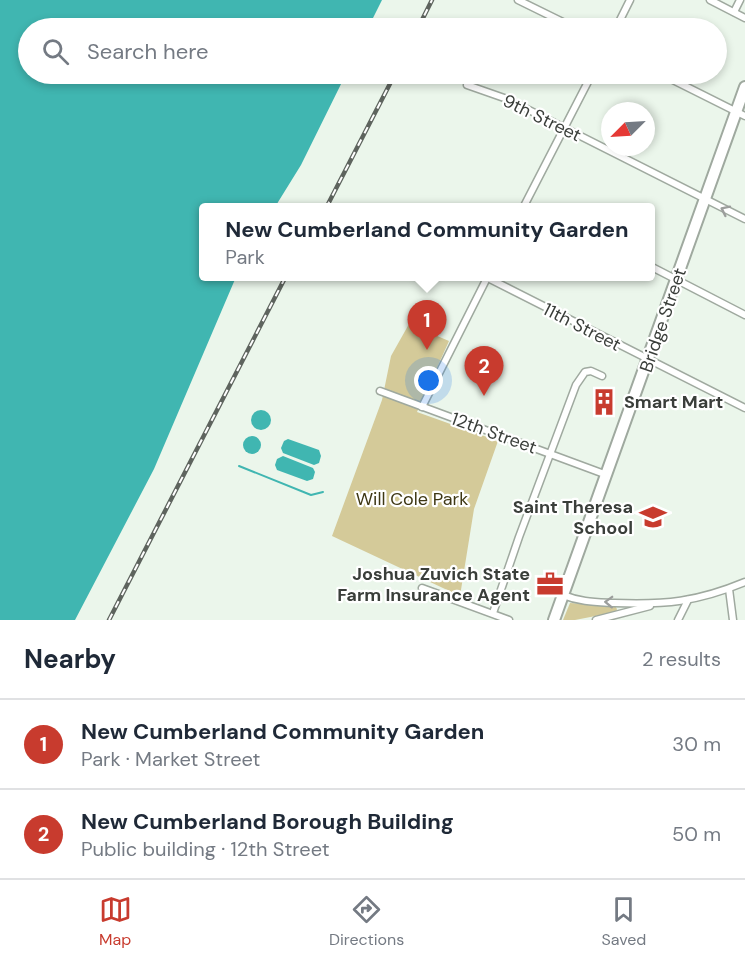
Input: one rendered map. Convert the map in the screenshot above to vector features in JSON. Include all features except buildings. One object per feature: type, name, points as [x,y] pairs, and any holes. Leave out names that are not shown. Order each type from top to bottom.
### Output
[{"type":"main road","name":"Bridge Street","points":[[554,620],[705,200],[741,114],[745,87]]},
{"type":"street","points":[[518,0],[555,18]]},
{"type":"street","points":[[621,18],[630,0]]},
{"type":"street","points":[[710,0],[745,18]]},
{"type":"street","points":[[734,12],[740,0]]},
{"type":"street","points":[[525,203],[587,84]]},
{"type":"street","points":[[681,84],[741,114]]},
{"type":"street","name":"9th Street","points":[[467,85],[507,99],[745,219]]},
{"type":"street","points":[[655,268],[745,315]]},
{"type":"street","points":[[422,407],[484,281]]},
{"type":"street","name":"11th Street","points":[[494,281],[745,408]]},
{"type":"street","points":[[493,613],[519,537],[581,375],[588,371],[602,376]]},
{"type":"street","name":"12th Street","points":[[380,391],[608,475]]},
{"type":"street","points":[[596,620],[656,604],[687,600],[729,589],[745,582]]},
{"type":"street","points":[[422,588],[509,620]]},
{"type":"street","points":[[729,589],[733,620]]},
{"type":"street","points":[[563,595],[581,601],[656,604]]},
{"type":"street","points":[[678,620],[687,600]]},
{"type":"green space","name":"Will Cole Park","points":[[409,324],[449,341],[417,412],[498,441],[474,509],[460,596],[332,536],[382,400],[391,356]]},
{"type":"green space","points":[[570,603],[615,606],[617,609],[616,612],[563,620]]},
{"type":"water","points":[[0,0],[382,0],[373,18],[18,18],[18,84],[341,84],[301,165],[277,203],[199,203],[199,281],[234,281],[154,469],[75,620],[0,620]]},
{"type":"water","points":[[261,410],[268,413],[271,420],[268,427],[261,430],[254,427],[251,420],[254,413]]},
{"type":"water","points":[[252,436],[258,439],[261,445],[258,451],[252,454],[246,451],[243,445],[246,439]]},
{"type":"water","points":[[288,439],[319,450],[321,456],[319,463],[314,465],[283,453],[281,448],[284,441]]},
{"type":"water","points":[[283,456],[313,468],[315,472],[313,479],[307,481],[277,470],[275,465],[277,459]]},
{"type":"waterway","points":[[239,466],[311,495],[323,492]]},
{"type":"railway","points":[[423,18],[432,0]]},
{"type":"railway","points":[[329,203],[390,84]]},
{"type":"railway","points":[[109,620],[283,281]]},
{"type":"place","name":"New Cumberland Community Garden","points":[[427,350]]},
{"type":"place","name":"New Cumberland Borough Building","points":[[484,396]]},
{"type":"place","name":"Smart Mart","points":[[604,402]]},
{"type":"place","name":"Saint Theresa School","points":[[653,517]]},
{"type":"place","name":"Joshua Zuvich State Farm Insurance Agent","points":[[550,584]]}]
